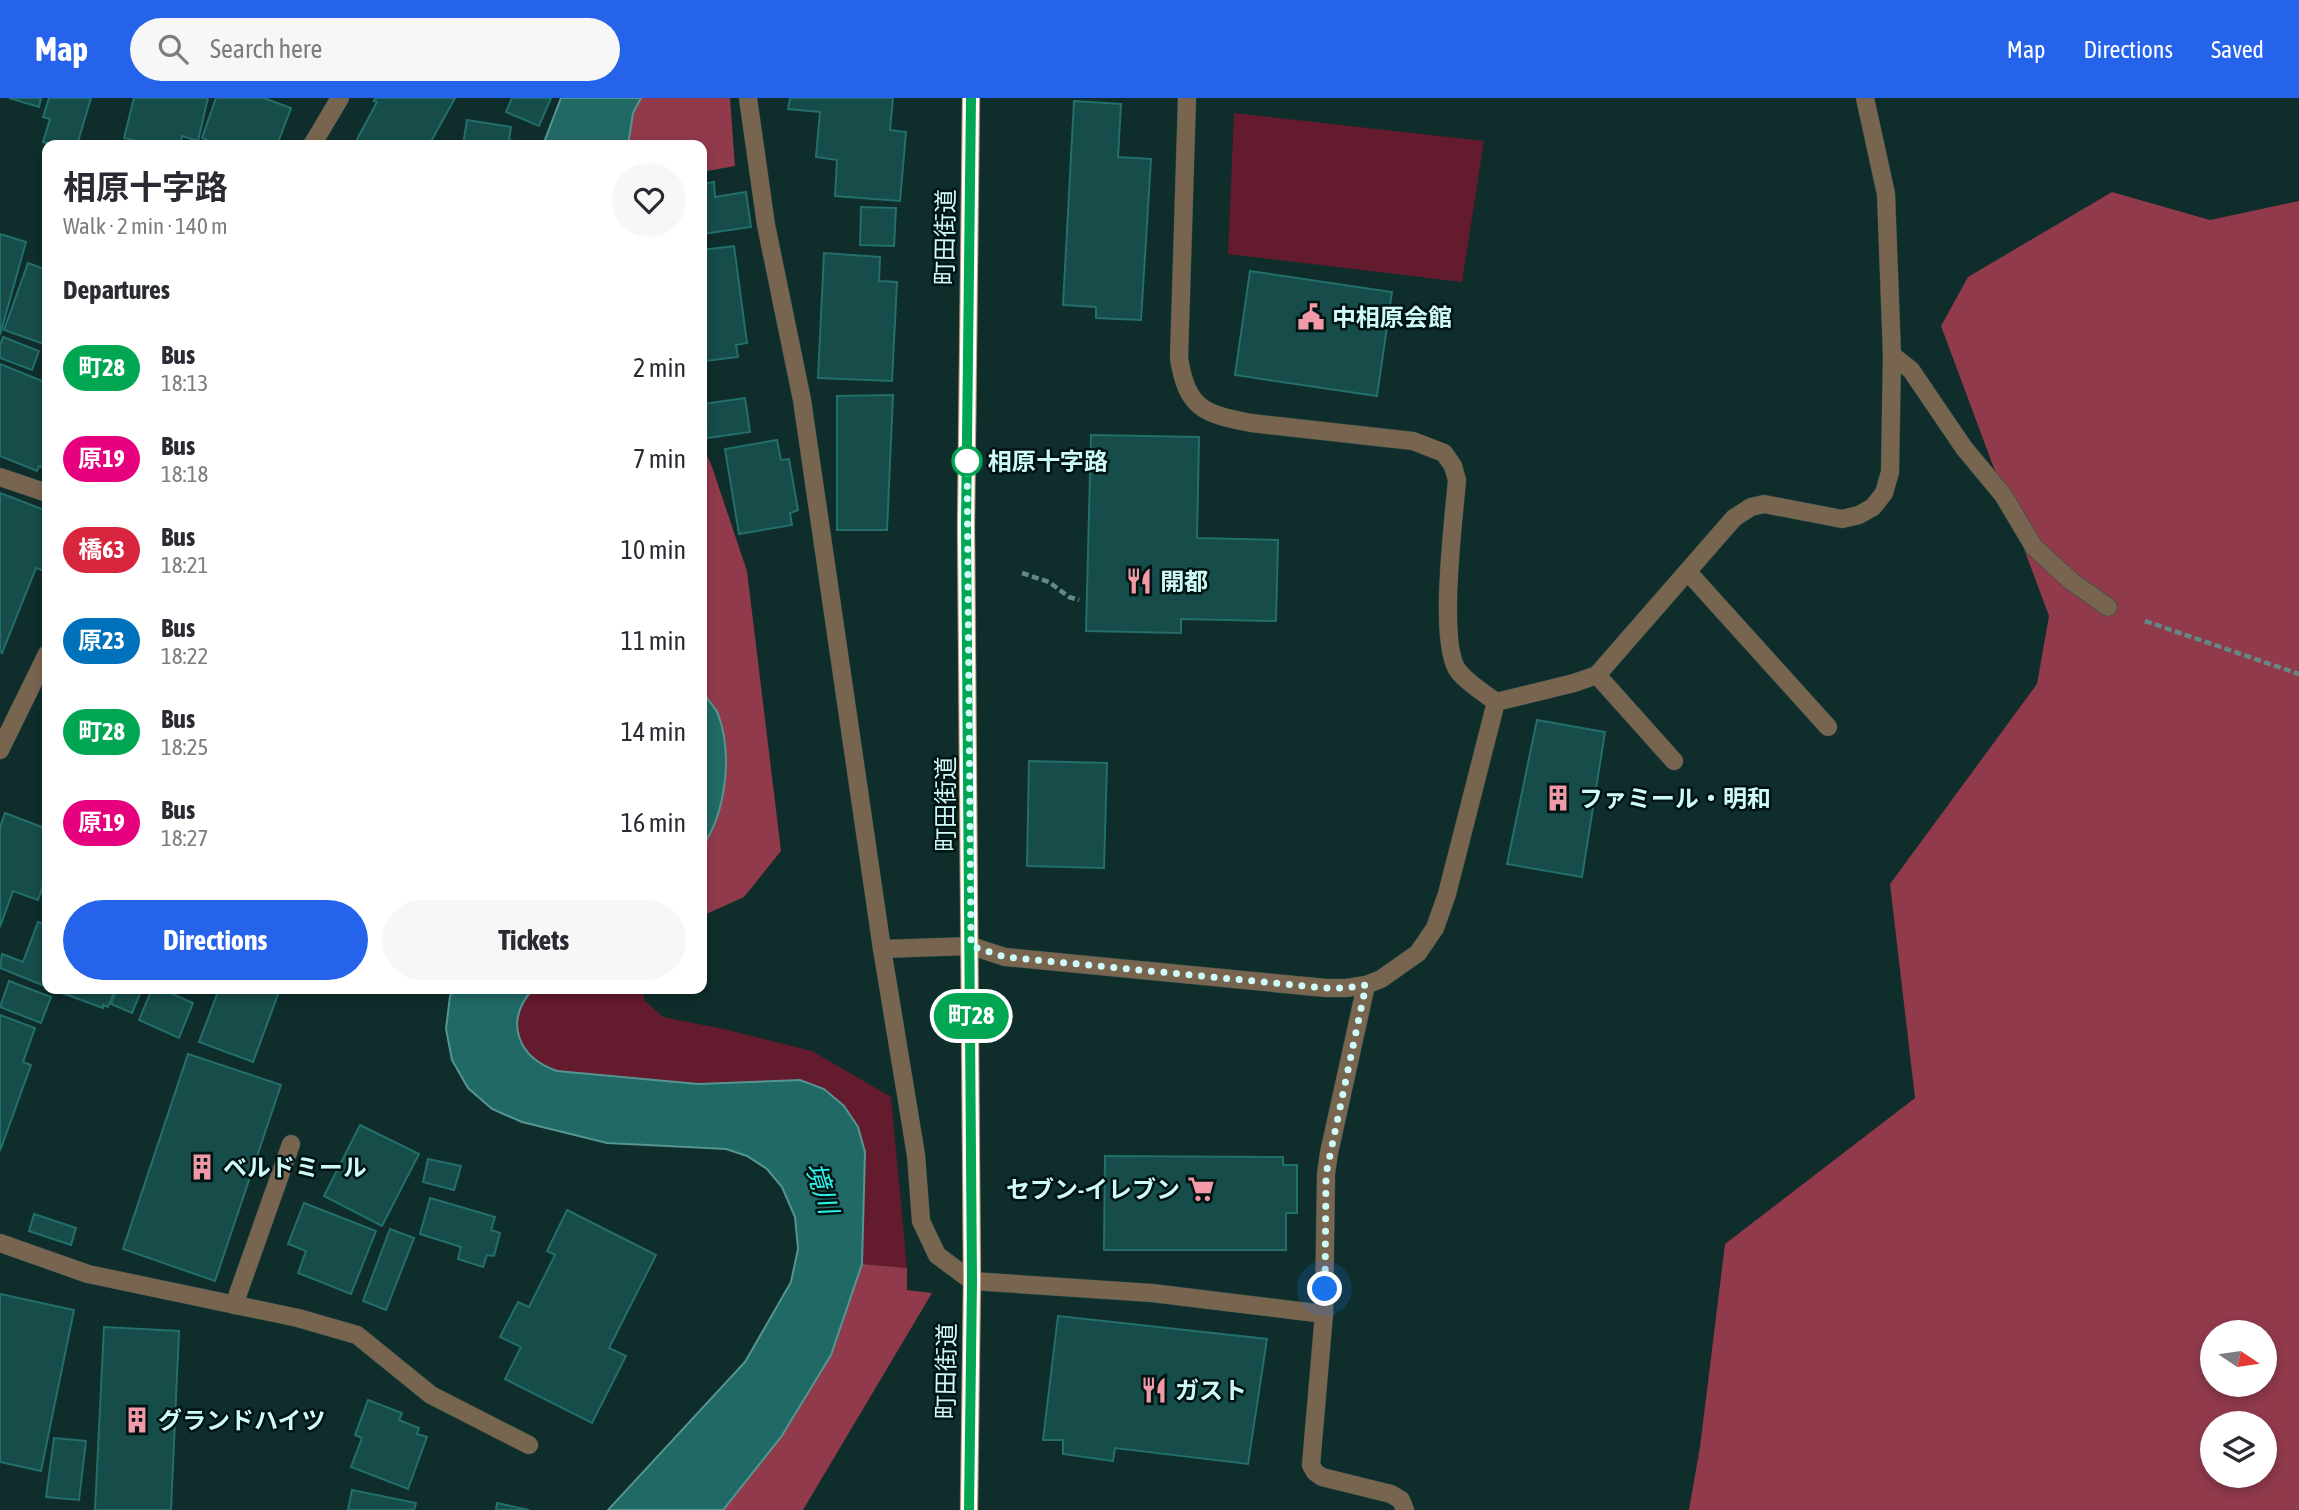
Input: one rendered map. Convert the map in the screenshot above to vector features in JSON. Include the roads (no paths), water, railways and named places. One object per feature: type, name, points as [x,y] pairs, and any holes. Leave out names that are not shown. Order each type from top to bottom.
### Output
[{"type":"main road","name":"町田街道","points":[[969,1510],[972,1281],[971,946],[966,526],[971,98]]},
{"type":"street","points":[[315,140],[340,98]]},
{"type":"street","points":[[748,98],[765,225],[802,400],[882,949],[916,1155],[921,1221],[937,1255],[972,1281],[1152,1293],[1324,1314]]},
{"type":"street","points":[[1187,98],[1179,358],[1188,391],[1204,410],[1228,418],[1251,423],[1413,441],[1444,453],[1453,466],[1457,480],[1447,625],[1451,656],[1458,671],[1496,702]]},
{"type":"street","points":[[1496,702],[1597,675],[1734,518],[1751,506],[1764,504],[1842,519],[1859,515],[1873,507],[1885,493],[1890,472],[1892,355],[1886,194],[1865,98]]},
{"type":"street","points":[[1892,355],[1911,370],[1964,449],[2003,495],[2034,547],[2071,581],[2108,607]]},
{"type":"street","points":[[0,477],[42,492]]},
{"type":"street","points":[[1688,572],[1828,727]]},
{"type":"street","points":[[0,750],[42,664]]},
{"type":"street","points":[[1597,675],[1674,761]]},
{"type":"street","points":[[882,949],[971,946],[1005,957],[1326,988],[1366,985],[1381,979],[1418,953],[1435,928],[1447,894],[1496,702]]},
{"type":"street","points":[[1366,985],[1326,1174],[1324,1314],[1311,1465],[1322,1477],[1391,1494],[1401,1500],[1405,1510]]},
{"type":"street","points":[[234,1305],[292,1144]]},
{"type":"street","points":[[0,1242],[88,1274],[298,1318],[357,1335],[431,1395],[529,1445]]},
{"type":"water","points":[[561,98],[641,98],[633,113],[629,140],[545,140]]},
{"type":"water","points":[[707,698],[718,714],[723,730],[726,765],[722,801],[707,838]]},
{"type":"water","name":"境川","points":[[529,994],[519,1013],[519,1037],[532,1057],[557,1071],[698,1084],[800,1080],[824,1089],[844,1106],[858,1127],[865,1152],[862,1264],[831,1355],[781,1437],[723,1510],[608,1510],[745,1362],[791,1282],[798,1249],[795,1217],[782,1187],[767,1169],[747,1156],[726,1149],[607,1143],[522,1122],[492,1109],[468,1088],[452,1060],[446,1029],[450,996]]},
{"type":"place","name":"中相原会館","points":[[1311,317]]},
{"type":"place","name":"相原十字路","points":[[967,461]]},
{"type":"place","name":"開都","points":[[1139,581]]},
{"type":"place","name":"ファミール・明和","points":[[1558,798]]},
{"type":"place","name":"ベルドミール","points":[[202,1167]]},
{"type":"place","name":"セブン-イレブン","points":[[1201,1189]]},
{"type":"place","name":"ガスト","points":[[1154,1390]]},
{"type":"place","name":"グランドハイツ","points":[[137,1420]]}]
